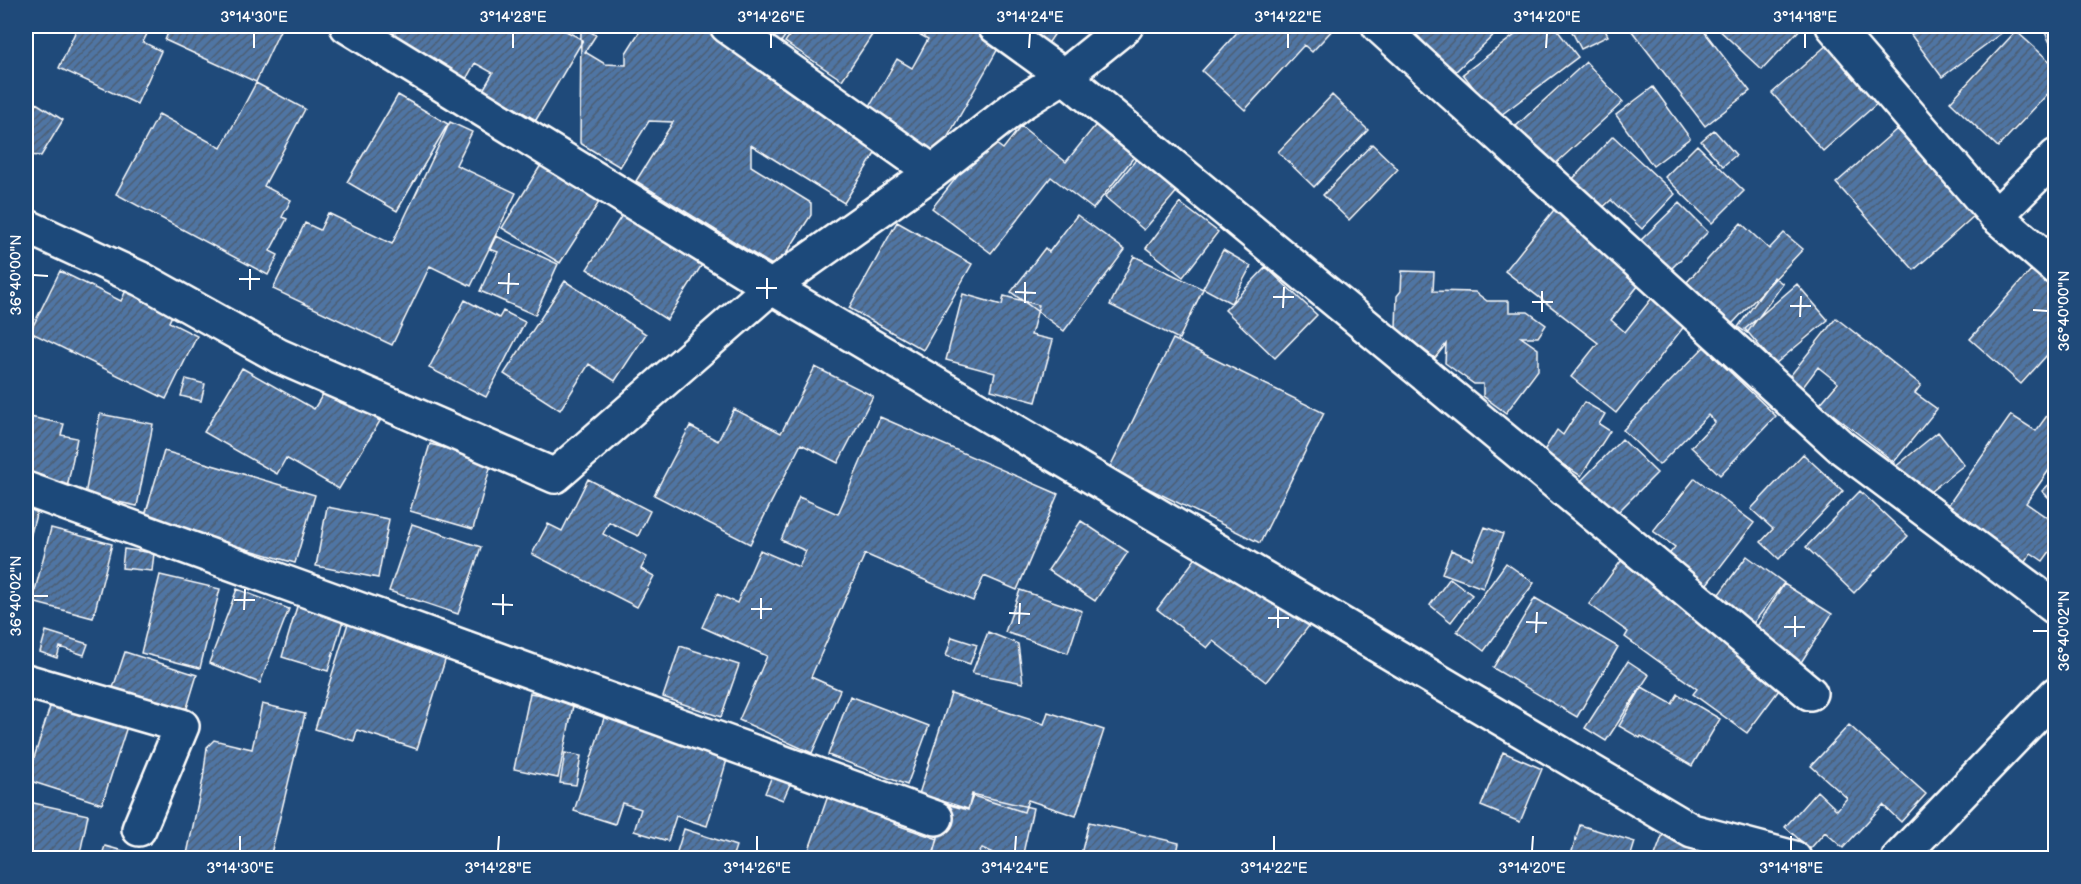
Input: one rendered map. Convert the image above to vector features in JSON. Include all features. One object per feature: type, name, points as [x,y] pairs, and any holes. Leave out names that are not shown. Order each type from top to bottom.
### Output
[{"type":"street","points":[[347,26],[771,287],[1692,831],[1794,858]]},
{"type":"street","points":[[727,26],[933,172]]},
{"type":"street","points":[[995,26],[1064,76],[1810,693]]},
{"type":"street","points":[[26,226],[141,279],[279,356],[555,476],[771,287],[933,172],[1018,105],[1064,76],[1126,26]]},
{"type":"street","points":[[1379,26],[1841,447],[2055,608]]},
{"type":"street","points":[[1833,26],[1996,216],[2055,268]]},
{"type":"street","points":[[1996,216],[2055,156]]},
{"type":"street","points":[[26,489],[936,818]]},
{"type":"street","points":[[26,681],[182,726],[139,829]]},
{"type":"street","points":[[1899,858],[2055,694]]},
{"type":"building","points":[[78,26],[151,26],[143,42],[161,51],[137,104],[59,68]]},
{"type":"building","points":[[164,26],[282,26],[256,82],[165,40],[170,28]]},
{"type":"building","points":[[368,26],[557,26],[583,40],[536,120],[483,90],[493,73],[475,63],[464,83]]},
{"type":"building","points":[[581,26],[596,35],[585,52],[605,64],[626,65],[626,53],[643,26],[697,26],[782,78],[888,133],[844,203],[751,145],[751,166],[811,203],[811,215],[777,268],[636,181],[673,122],[649,121],[620,167],[580,143]]},
{"type":"building","points":[[751,26],[792,26],[779,45]]},
{"type":"building","points":[[796,26],[878,26],[842,80],[785,42]]},
{"type":"building","points":[[904,26],[981,26],[1004,38],[938,154],[866,113],[897,59],[912,68],[928,39]]},
{"type":"building","points":[[1018,26],[1060,26],[1047,45]]},
{"type":"building","points":[[1243,26],[1336,26],[1312,52],[1304,45],[1245,110],[1202,71]]},
{"type":"building","points":[[1421,26],[1497,26],[1500,29],[1454,73],[1414,32]]},
{"type":"building","points":[[1527,26],[1554,26],[1578,57],[1497,118],[1463,74]]},
{"type":"building","points":[[1569,26],[1603,26],[1608,36],[1581,49]]},
{"type":"building","points":[[1628,26],[1700,26],[1750,91],[1705,126]]},
{"type":"building","points":[[1715,26],[1803,26],[1762,70]]},
{"type":"building","points":[[1924,26],[2004,26],[2007,29],[1942,77],[1911,35]]},
{"type":"building","points":[[2042,26],[2056,26],[2056,46],[2052,47]]},
{"type":"building","points":[[2016,31],[2056,67],[2056,85],[1998,147],[1950,102]]},
{"type":"building","points":[[1828,44],[1880,101],[1823,151],[1772,93]]},
{"type":"building","points":[[1586,62],[1623,102],[1553,166],[1516,126]]},
{"type":"building","points":[[256,83],[305,109],[264,186],[291,200],[282,217],[287,219],[270,251],[278,255],[268,275],[116,194],[159,114],[221,148]]},
{"type":"building","points":[[1653,87],[1690,138],[1653,166],[1616,115]]},
{"type":"building","points":[[398,95],[448,124],[397,211],[347,182]]},
{"type":"building","points":[[1332,95],[1368,130],[1314,187],[1278,152]]},
{"type":"building","points":[[36,103],[63,120],[41,156],[26,155],[26,121]]},
{"type":"building","points":[[1102,117],[1141,148],[1093,209],[1051,177],[991,253],[932,208],[988,138],[1003,149],[1021,126],[1066,162]]},
{"type":"building","points":[[450,122],[472,132],[456,165],[516,193],[471,286],[430,266],[392,345],[273,289],[305,223],[320,230],[328,213],[392,244]]},
{"type":"building","points":[[1897,129],[1975,215],[1914,270],[1836,183]]},
{"type":"building","points":[[1714,130],[1736,155],[1723,166],[1701,141]]},
{"type":"building","points":[[1613,136],[1675,194],[1642,229],[1611,200],[1598,212],[1568,184]]},
{"type":"building","points":[[1372,144],[1398,169],[1349,220],[1323,195]]},
{"type":"building","points":[[1697,145],[1744,191],[1712,223],[1665,177]]},
{"type":"building","points":[[1144,150],[1184,183],[1144,230],[1105,197]]},
{"type":"building","points":[[544,160],[603,196],[560,263],[502,228]]},
{"type":"building","points":[[1561,201],[1650,271],[1611,320],[1625,332],[1656,293],[1690,319],[1616,413],[1571,377],[1598,343],[1505,271]]},
{"type":"building","points":[[1180,203],[1218,232],[1183,277],[1146,248]]},
{"type":"building","points":[[1679,203],[1708,232],[1671,269],[1641,240]]},
{"type":"building","points":[[626,209],[705,260],[667,320],[587,269]]},
{"type":"building","points":[[1077,215],[1125,250],[1064,331],[1011,292],[1045,248],[1049,252]]},
{"type":"building","points":[[897,222],[972,264],[923,350],[849,308]]},
{"type":"building","points":[[1741,223],[1769,249],[1784,233],[1803,249],[1732,324],[1687,282]]},
{"type":"building","points":[[496,236],[558,264],[535,315],[480,291],[498,252],[490,249]]},
{"type":"building","points":[[1223,250],[1251,266],[1231,303],[1203,288]]},
{"type":"building","points":[[1134,256],[1203,289],[1179,339],[1110,305]]},
{"type":"building","points":[[1266,267],[1317,315],[1275,358],[1225,310]]},
{"type":"building","points":[[2031,270],[2056,291],[2056,345],[2021,384],[1970,339]]},
{"type":"building","points":[[60,271],[121,301],[128,286],[175,309],[169,322],[197,336],[166,399],[30,332]]},
{"type":"building","points":[[1402,271],[1434,272],[1433,291],[1475,292],[1487,301],[1509,301],[1509,312],[1528,312],[1546,325],[1538,337],[1521,337],[1538,349],[1538,370],[1506,413],[1483,396],[1483,384],[1474,384],[1445,363],[1446,344],[1435,358],[1396,329],[1397,296],[1401,291]]},
{"type":"building","points":[[1774,277],[1783,284],[1747,333],[1738,327]]},
{"type":"building","points":[[565,281],[646,334],[615,381],[589,364],[560,410],[504,374]]},
{"type":"building","points":[[1797,284],[1828,320],[1775,364],[1745,329]]},
{"type":"building","points":[[963,294],[1002,305],[1004,296],[1039,305],[1031,335],[1053,340],[1036,402],[991,390],[995,373],[946,360]]},
{"type":"building","points":[[465,300],[499,318],[503,311],[525,322],[486,397],[429,368]]},
{"type":"building","points":[[1836,318],[1921,385],[1915,393],[1937,409],[1894,462],[1820,404],[1838,383],[1818,367],[1800,391],[1786,381]]},
{"type":"building","points":[[1173,339],[1324,413],[1260,543],[1109,469]]},
{"type":"building","points":[[1704,347],[1776,416],[1720,475],[1691,447],[1715,422],[1708,415],[1659,465],[1623,430]]},
{"type":"building","points":[[815,367],[873,396],[838,463],[801,444],[750,544],[654,495],[690,426],[718,441],[734,409],[781,433]]},
{"type":"building","points":[[242,368],[314,409],[326,389],[380,421],[339,489],[286,458],[277,474],[204,432]]},
{"type":"building","points":[[186,379],[205,384],[201,401],[181,396]]},
{"type":"building","points":[[1584,402],[1605,414],[1599,424],[1610,431],[1581,476],[1543,452],[1557,430],[1563,435]]},
{"type":"building","points":[[2056,403],[2056,460],[2026,503],[2056,524],[2056,543],[2043,561],[2031,553],[2023,565],[1944,511],[2011,415],[2036,431]]},
{"type":"building","points":[[100,414],[153,424],[137,506],[85,495]]},
{"type":"building","points":[[30,417],[64,424],[61,435],[77,438],[67,488],[26,480],[26,439]]},
{"type":"building","points":[[880,417],[1058,494],[1017,590],[984,576],[973,601],[865,554],[811,677],[840,690],[812,753],[739,720],[767,656],[702,627],[717,594],[737,603],[760,550],[799,567],[806,551],[781,540],[799,497],[838,514]]},
{"type":"building","points":[[1938,432],[1964,465],[1921,499],[1895,467]]},
{"type":"building","points":[[1622,439],[1657,473],[1613,517],[1578,484]]},
{"type":"building","points":[[430,444],[492,461],[473,529],[410,511]]},
{"type":"building","points":[[164,451],[315,495],[295,563],[144,519]]},
{"type":"building","points":[[1803,454],[1843,491],[1779,559],[1761,542],[1773,529],[1751,509]]},
{"type":"building","points":[[1695,478],[1754,523],[1700,593],[1662,563],[1675,547],[1653,531]]},
{"type":"building","points":[[2056,478],[2056,505],[2042,491]]},
{"type":"building","points":[[588,479],[650,511],[638,536],[609,522],[603,534],[647,557],[641,569],[654,576],[637,607],[532,554],[548,524],[562,531]]},
{"type":"building","points":[[1860,491],[1908,536],[1854,593],[1806,547]]},
{"type":"building","points":[[26,499],[39,503],[27,549],[26,549]]},
{"type":"building","points":[[327,507],[389,519],[378,578],[316,566]]},
{"type":"building","points":[[1081,521],[1128,552],[1095,601],[1048,570]]},
{"type":"building","points":[[412,524],[481,547],[458,614],[389,591]]},
{"type":"building","points":[[1485,527],[1503,534],[1483,588],[1442,573],[1451,550],[1472,559]]},
{"type":"building","points":[[51,528],[112,544],[93,618],[32,602]]},
{"type":"building","points":[[1211,538],[1315,618],[1266,682],[1213,641],[1207,648],[1157,609]]},
{"type":"building","points":[[124,549],[154,553],[152,571],[122,568]]},
{"type":"building","points":[[1747,556],[1784,583],[1752,625],[1716,598]]},
{"type":"building","points":[[1621,561],[1785,682],[1747,733],[1693,694],[1697,689],[1625,637],[1628,632],[1589,604]]},
{"type":"building","points":[[1506,563],[1534,583],[1484,651],[1457,631]]},
{"type":"building","points":[[160,575],[220,589],[200,668],[141,653]]},
{"type":"building","points":[[1450,578],[1472,595],[1451,622],[1430,605]]},
{"type":"building","points":[[1784,584],[1832,614],[1800,664],[1752,634]]},
{"type":"building","points":[[237,589],[289,609],[260,683],[209,663]]},
{"type":"building","points":[[1020,590],[1082,611],[1068,653],[1005,632]]},
{"type":"building","points":[[1535,598],[1618,647],[1577,717],[1493,668]]},
{"type":"building","points":[[298,603],[344,617],[328,671],[282,657]]},
{"type":"building","points":[[349,620],[448,651],[417,749],[357,730],[354,741],[315,729]]},
{"type":"building","points":[[46,631],[88,644],[84,655],[60,647],[57,658],[40,652]]},
{"type":"building","points":[[988,632],[1018,644],[1023,683],[972,673]]},
{"type":"building","points":[[952,637],[977,645],[970,664],[946,656]]},
{"type":"building","points":[[680,646],[739,665],[721,717],[663,697]]},
{"type":"building","points":[[125,652],[197,675],[186,711],[113,688]]},
{"type":"building","points":[[1628,661],[1649,675],[1606,741],[1585,728]]},
{"type":"building","points":[[1642,687],[1672,704],[1678,694],[1720,719],[1692,766],[1641,736],[1640,738],[1619,726]]},
{"type":"building","points":[[530,693],[574,701],[558,778],[514,769]]},
{"type":"building","points":[[54,694],[130,717],[102,804],[27,780]]},
{"type":"building","points":[[951,694],[1044,724],[1048,712],[1104,730],[1076,816],[1028,800],[1024,812],[973,796],[968,809],[919,794]]},
{"type":"building","points":[[850,696],[929,726],[907,785],[828,755]]},
{"type":"building","points":[[262,704],[305,714],[270,858],[205,858],[187,854],[203,779],[207,747],[214,740],[252,749]]},
{"type":"building","points":[[606,712],[730,750],[707,826],[676,816],[668,841],[634,831],[641,809],[622,803],[615,824],[574,811]]},
{"type":"building","points":[[1849,725],[1926,794],[1901,822],[1883,805],[1843,848],[1825,832],[1810,849],[1785,827],[1817,791],[1837,810],[1847,798],[1811,766]]},
{"type":"building","points":[[1503,752],[1542,769],[1520,822],[1481,806]]},
{"type":"building","points":[[565,753],[581,756],[576,785],[560,783]]},
{"type":"building","points":[[772,776],[790,784],[783,800],[765,793]]},
{"type":"building","points":[[829,793],[896,816],[894,824],[938,839],[932,858],[806,858]]},
{"type":"building","points":[[972,794],[1033,808],[1022,858],[933,858],[946,804],[968,810]]},
{"type":"building","points":[[29,802],[88,815],[79,858],[26,858],[26,816]]},
{"type":"building","points":[[1089,822],[1179,843],[1176,858],[1080,858]]},
{"type":"building","points":[[1580,825],[1635,842],[1630,858],[1570,858]]},
{"type":"building","points":[[684,829],[736,846],[732,858],[675,858]]},
{"type":"building","points":[[1663,834],[1724,855],[1722,858],[1654,858]]},
{"type":"building","points":[[105,846],[149,858],[101,858]]},
{"type":"building","points":[[982,848],[1003,858],[977,858]]}]
